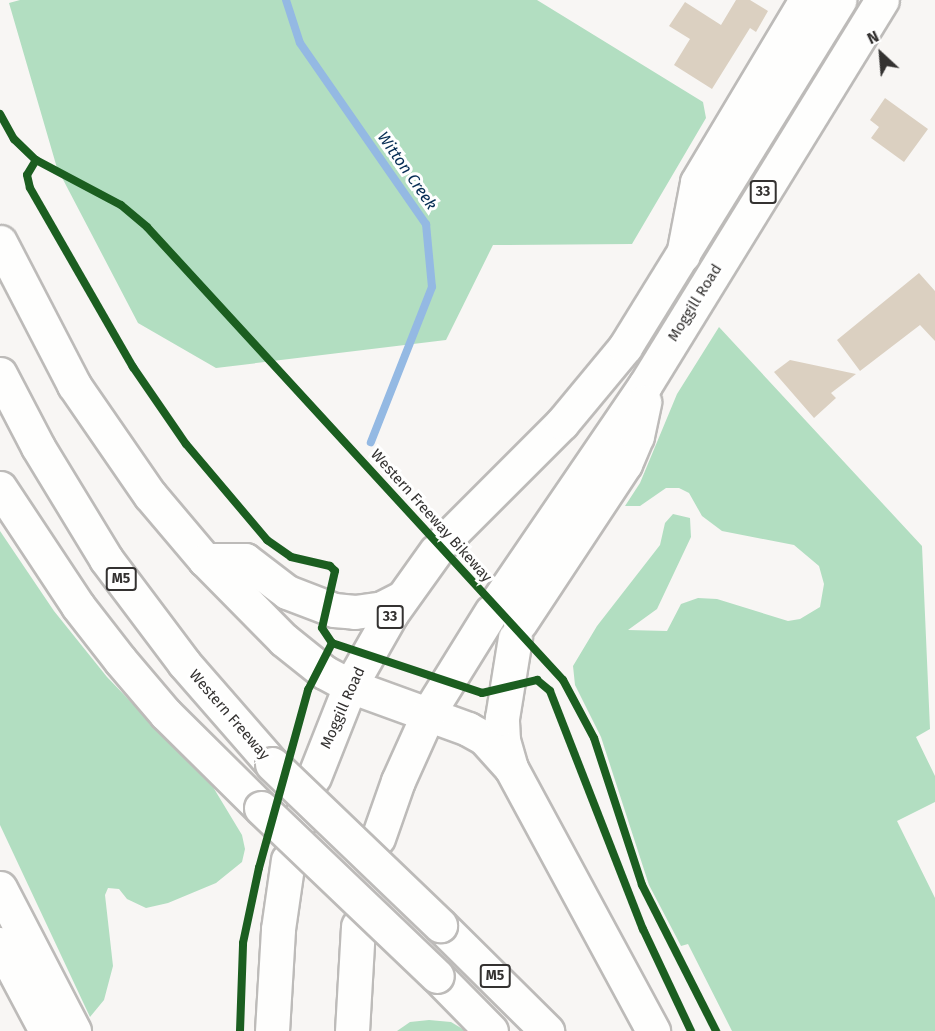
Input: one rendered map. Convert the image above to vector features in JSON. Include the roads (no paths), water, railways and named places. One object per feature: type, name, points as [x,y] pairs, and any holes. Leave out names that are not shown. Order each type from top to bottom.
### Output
[{"type":"main road","name":"Moggill Road","points":[[683,255],[697,182],[806,0]]},
{"type":"main road","name":"Moggill Road","points":[[314,777],[350,686],[402,598],[440,546],[590,391],[625,347],[839,0]]},
{"type":"main road","name":"Moggill Road","points":[[378,838],[398,781],[429,712],[506,618],[645,385],[882,0]]},
{"type":"main road","points":[[0,242],[74,385],[150,495],[206,560],[310,663],[350,686],[429,712],[484,738],[511,768]]},
{"type":"main road","name":"Western Freeway","points":[[0,374],[38,447],[106,558],[184,663],[272,764],[547,1031]]},
{"type":"main road","name":"M5","points":[[0,488],[78,606],[166,714],[491,1031]]},
{"type":"main road","points":[[206,560],[245,560],[287,592],[334,610],[355,612],[382,608],[402,598]]},
{"type":"main road","points":[[506,618],[502,740],[511,768],[653,1031]]},
{"type":"main road","points":[[272,1031],[276,948],[288,860]]},
{"type":"main road","points":[[0,888],[74,1031]]},
{"type":"main road","points":[[352,1031],[358,926]]},
{"type":"main road","points":[[0,944],[46,1031]]},
{"type":"waterway","name":"Witton Creek","points":[[286,0],[300,43],[426,224],[432,287],[371,442]]}]
